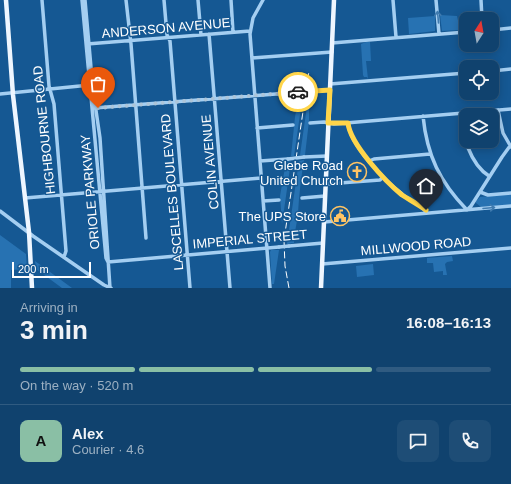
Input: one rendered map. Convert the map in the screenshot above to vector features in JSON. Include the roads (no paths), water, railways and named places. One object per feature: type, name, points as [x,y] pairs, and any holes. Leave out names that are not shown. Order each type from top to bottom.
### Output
[{"type":"main road","points":[[6,0],[13,92],[34,287]]},
{"type":"main road","points":[[321,288],[334,0]]},
{"type":"street","name":"HIGHBOURNE ROAD","points":[[42,0],[49,89],[54,104],[62,195],[66,251],[64,257]]},
{"type":"street","name":"ORIOLE PARKWAY","points":[[82,0],[102,191],[106,258],[108,262],[111,288]]},
{"type":"street","name":"ORIOLE PARKWAY","points":[[85,0],[87,44]]},
{"type":"street","points":[[126,0],[146,238]]},
{"type":"street","name":"LASCELLES BOULEVARD","points":[[164,0],[167,35],[170,40],[190,288]]},
{"type":"street","points":[[198,0],[201,35]]},
{"type":"street","points":[[230,0],[233,32]]},
{"type":"street","points":[[263,0],[253,18],[250,31],[270,288]]},
{"type":"street","points":[[393,0],[396,37]]},
{"type":"street","points":[[436,0],[439,34]]},
{"type":"street","points":[[480,0],[481,12]]},
{"type":"street","points":[[499,29],[511,28]]},
{"type":"street","name":"ANDERSON AVENUE","points":[[87,44],[250,31]]},
{"type":"street","points":[[332,43],[459,33]]},
{"type":"street","name":"COLIN AVENUE","points":[[209,34],[230,288]]},
{"type":"street","points":[[252,58],[332,52]]},
{"type":"street","points":[[499,70],[511,69]]},
{"type":"street","points":[[330,84],[459,74]]},
{"type":"street","points":[[0,94],[91,85]]},
{"type":"street","points":[[94,108],[330,90]]},
{"type":"street","points":[[499,110],[511,109]]},
{"type":"street","points":[[310,123],[348,123],[459,113]]},
{"type":"street","points":[[467,210],[511,146],[503,133],[499,115]]},
{"type":"street","points":[[423,116],[430,154],[437,170],[445,184],[467,210]]},
{"type":"street","points":[[348,123],[351,132],[370,161],[383,177],[403,195],[424,209],[427,213]]},
{"type":"street","points":[[257,128],[293,125]]},
{"type":"street","points":[[469,148],[479,166],[490,176]]},
{"type":"street","points":[[370,161],[374,159],[430,154]]},
{"type":"street","points":[[260,161],[327,156]]},
{"type":"street","points":[[326,184],[380,180],[383,177]]},
{"type":"street","points":[[25,198],[261,178]]},
{"type":"street","points":[[480,192],[488,195],[511,193]]},
{"type":"street","points":[[302,198],[325,196]]},
{"type":"street","points":[[263,201],[279,200]]},
{"type":"street","points":[[324,222],[511,206]]},
{"type":"street","points":[[0,211],[104,285],[111,288]]},
{"type":"street","name":"IMPERIAL STREET","points":[[108,262],[323,244]]},
{"type":"street","name":"MILLWOOD ROAD","points":[[322,264],[511,248]]},
{"type":"railway","points":[[289,288],[285,266],[284,240],[309,71]]},
{"type":"place","name":"Glebe Road United Church","points":[[357,172]]},
{"type":"place","name":"The UPS Store","points":[[340,216]]}]
